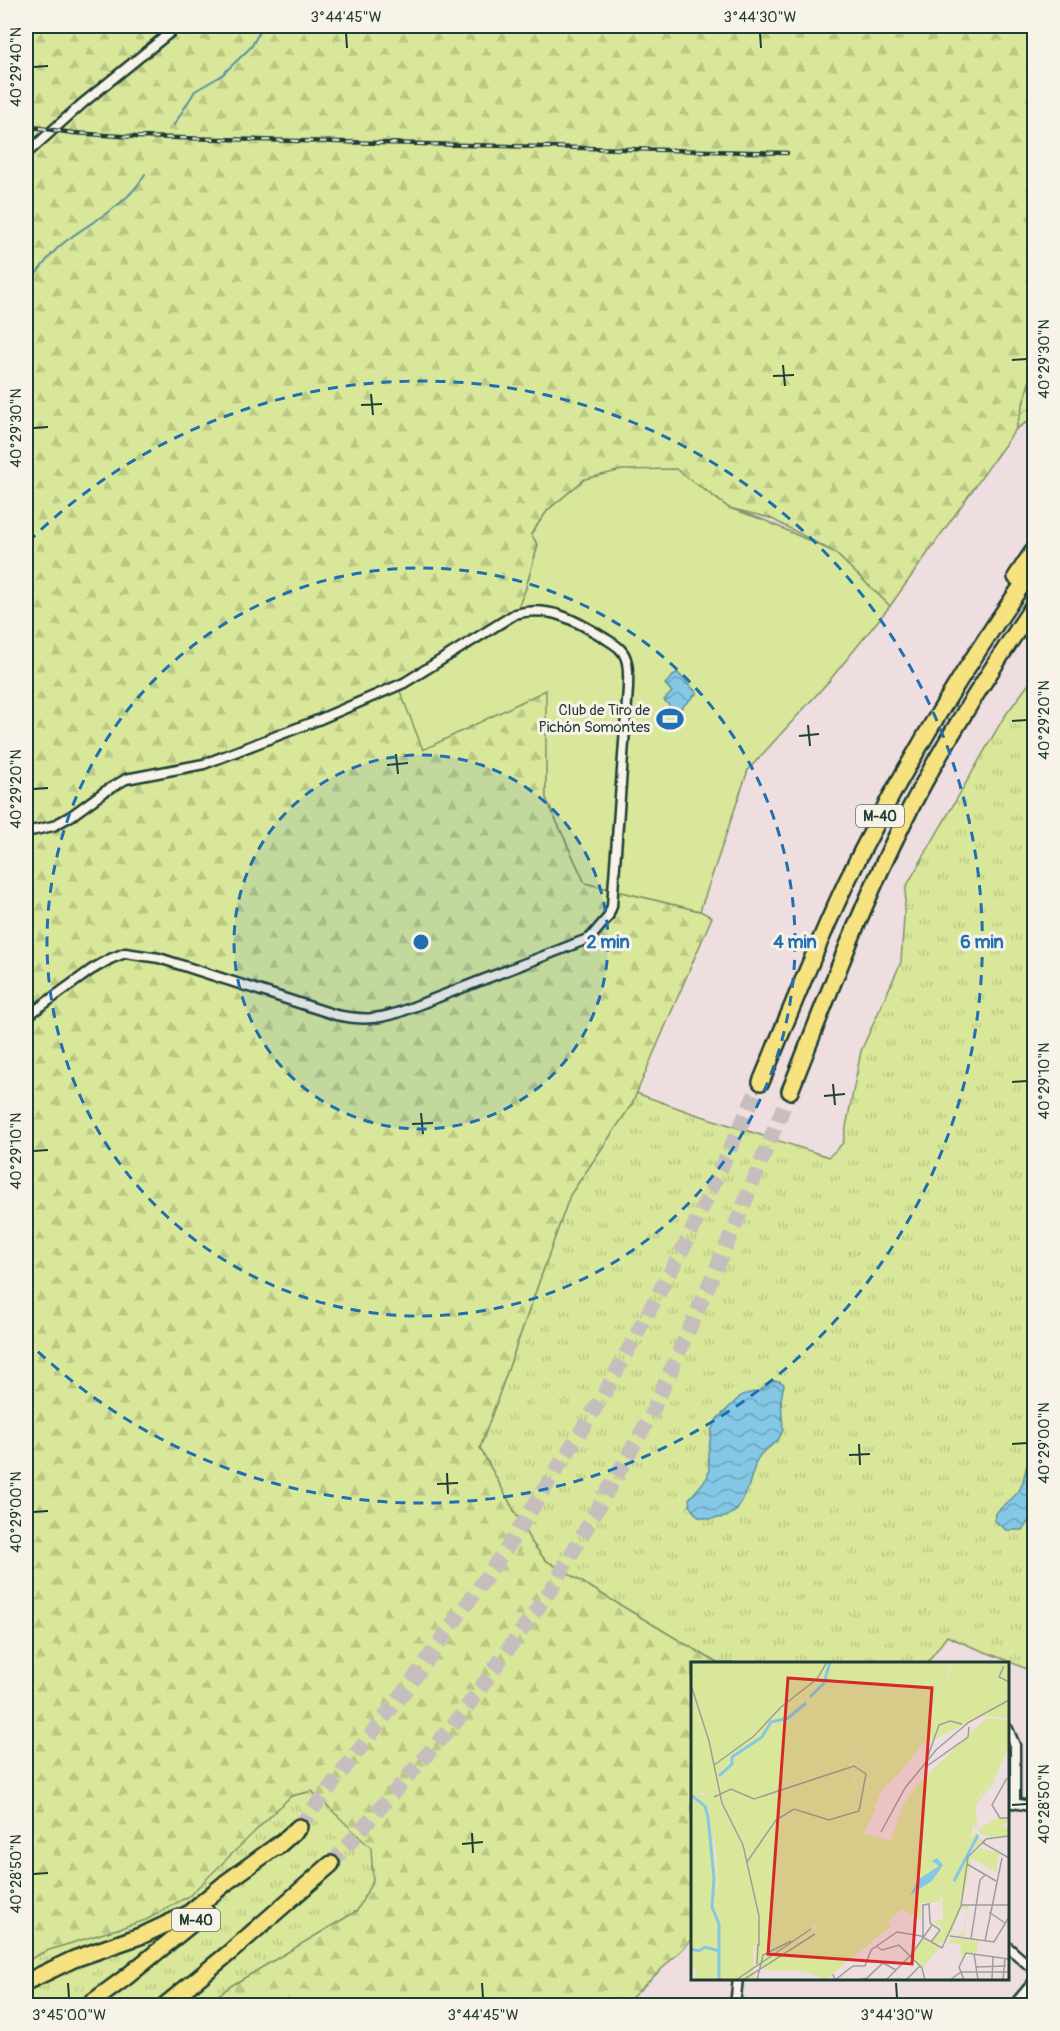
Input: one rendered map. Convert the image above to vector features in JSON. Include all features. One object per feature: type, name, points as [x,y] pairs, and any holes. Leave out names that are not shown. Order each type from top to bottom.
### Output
[{"type":"highway","points":[[944,705],[985,622],[1035,550]]},
{"type":"highway","name":"M-40","points":[[761,1082],[846,883],[888,801],[989,632],[1035,568]]},
{"type":"highway","name":"M-40","points":[[790,1091],[888,853],[938,755],[1035,605]]},
{"type":"highway","points":[[975,695],[1000,669],[1035,620]]},
{"type":"highway","name":"M-40","points":[[87,2006],[190,1926],[298,1827]]},
{"type":"highway","points":[[26,1982],[74,1959],[143,1935],[188,1914],[228,1881],[282,1842]]},
{"type":"highway","name":"M-40","points":[[164,2006],[332,1865],[294,1905],[178,2006]]},
{"type":"street","points":[[26,154],[83,102],[178,26]]},
{"type":"street","points":[[26,832],[53,826],[126,779],[204,764],[398,686],[515,614],[529,610],[545,611],[575,620],[618,646],[626,660],[628,688],[612,906],[608,917],[590,938],[377,1019],[359,1020],[336,1015],[159,958],[125,954],[110,959],[92,970],[26,1017]]},
{"type":"street","points":[[1009,1731],[1015,1745],[1012,1802],[1035,1807]]},
{"type":"street","points":[[1009,1948],[1035,1970]]},
{"type":"street","points":[[735,2006],[738,1980]]},
{"type":"street","points":[[1013,2006],[1035,1981]]},
{"type":"green space","points":[[26,26],[1034,26],[1034,365],[1016,429],[890,606],[834,552],[770,518],[729,508],[704,489],[585,479],[548,510],[531,534],[538,545],[525,591],[515,614],[424,749],[547,689],[546,798],[585,883],[700,911],[712,917],[632,1104],[570,1195],[480,1448],[530,1540],[545,1560],[715,1662],[691,1662],[691,1941],[624,2005],[205,2005],[231,1986],[357,1911],[373,1880],[371,1848],[312,1791],[291,1796],[189,1896],[146,1920],[46,1951],[26,1961]]},
{"type":"green space","points":[[1034,367],[1034,418],[1016,429]]},
{"type":"green space","name":"Club de Tiro de Pichón Somontes","points":[[676,469],[729,508],[764,520],[834,552],[890,606],[829,681],[748,770],[700,911],[585,883],[546,798],[546,690],[423,750],[398,686],[515,614],[525,591],[538,545],[531,534],[548,510],[585,479],[622,470]]},
{"type":"green space","points":[[1034,677],[1034,1673],[947,1636],[928,1662],[715,1662],[545,1560],[530,1540],[480,1448],[570,1195],[632,1104],[636,1093],[829,1157],[843,1143],[861,1051],[901,962],[906,887],[1004,717]]},
{"type":"green space","points":[[312,1791],[372,1848],[373,1880],[357,1911],[231,1986],[205,2005],[26,2006],[26,1961],[46,1951],[291,1796]]},
{"type":"water","points":[[677,672],[697,693],[676,713],[664,700],[672,692],[665,684]]},
{"type":"water","points":[[773,1381],[784,1384],[781,1399],[783,1430],[778,1440],[760,1455],[747,1491],[737,1510],[726,1517],[710,1519],[699,1517],[690,1506],[689,1499],[707,1478],[712,1429],[717,1419],[742,1395],[759,1391]]},
{"type":"water","points":[[1034,1453],[1034,1514],[1022,1530],[1006,1530],[995,1521],[996,1513],[1020,1489],[1028,1462]]},
{"type":"waterway","points":[[174,125],[195,91],[221,76],[251,47],[263,26]]},
{"type":"waterway","points":[[26,287],[56,249],[118,205],[137,186],[145,174]]},
{"type":"tunnel","points":[[299,1827],[407,1688],[509,1545],[603,1396],[687,1241],[761,1082]]},
{"type":"tunnel","points":[[331,1864],[459,1718],[552,1588],[650,1417],[735,1226],[790,1091]]},
{"type":"railway","points":[[26,126],[73,133],[136,137],[787,153]]},
{"type":"place","name":"Club de Tiro de Pichón Somontes","points":[[670,719]]}]
